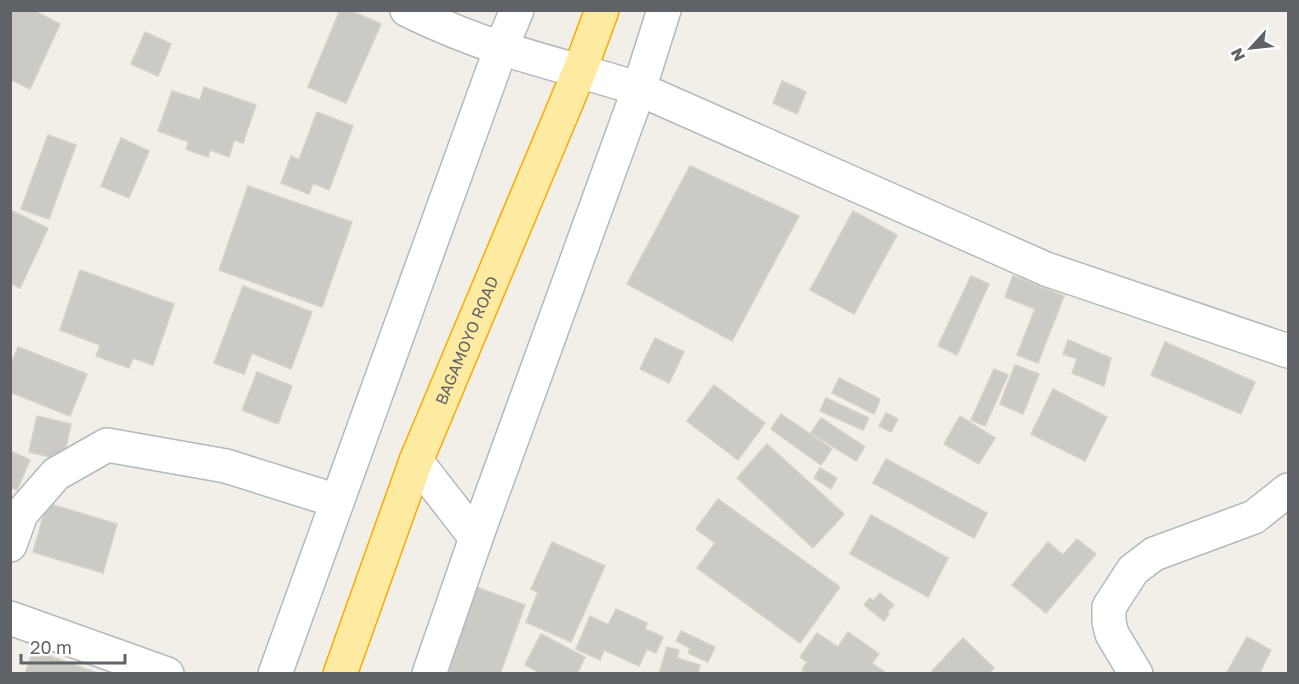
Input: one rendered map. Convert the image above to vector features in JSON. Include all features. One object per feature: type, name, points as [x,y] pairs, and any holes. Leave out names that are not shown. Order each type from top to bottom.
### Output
[{"type":"highway","name":"BAGAMOYO ROAD","points":[[340,674],[416,461],[580,70],[602,10]]},
{"type":"street","points":[[407,10],[443,27],[501,48],[639,89],[1046,269],[1288,351]]},
{"type":"street","points":[[275,674],[501,48],[517,10]]},
{"type":"street","points":[[429,674],[639,89],[664,10]]},
{"type":"street","points":[[10,545],[21,514],[56,474],[107,445],[226,466],[337,501]]},
{"type":"street","points":[[416,461],[476,538]]},
{"type":"street","points":[[1136,674],[1108,622],[1109,607],[1132,570],[1154,554],[1254,517],[1288,490]]},
{"type":"street","points":[[10,618],[167,674]]},
{"type":"building","points":[[11,10],[33,10],[60,24],[30,89],[10,79]]},
{"type":"building","points":[[340,10],[349,10],[381,24],[346,103],[308,87]]},
{"type":"building","points":[[145,32],[171,44],[158,76],[131,64]]},
{"type":"building","points":[[782,81],[806,92],[797,114],[773,103]]},
{"type":"building","points":[[204,87],[256,105],[243,143],[234,140],[229,157],[210,150],[208,157],[186,149],[189,142],[158,131],[172,91],[200,100]]},
{"type":"building","points":[[317,112],[353,126],[329,190],[313,183],[309,194],[281,183],[291,156],[299,160]]},
{"type":"building","points":[[48,135],[76,145],[49,219],[21,209]]},
{"type":"building","points":[[121,138],[149,151],[129,198],[101,186]]},
{"type":"building","points":[[690,166],[799,216],[732,341],[627,284]]},
{"type":"building","points":[[248,186],[352,222],[322,307],[219,270]]},
{"type":"building","points":[[10,210],[48,228],[20,288],[10,283]]},
{"type":"building","points":[[853,211],[897,235],[854,314],[810,290]]},
{"type":"building","points":[[80,270],[174,304],[153,365],[133,358],[129,368],[96,356],[100,345],[60,330]]},
{"type":"building","points":[[971,276],[989,284],[957,355],[938,346]]},
{"type":"building","points":[[1013,276],[1064,296],[1038,363],[1017,355],[1035,309],[1005,297]]},
{"type":"building","points":[[243,286],[312,312],[291,369],[252,353],[244,374],[214,363]]},
{"type":"building","points":[[655,338],[684,352],[669,383],[640,369]]},
{"type":"building","points":[[1068,340],[1111,358],[1104,386],[1072,373],[1077,359],[1063,354]]},
{"type":"building","points":[[1165,342],[1255,382],[1241,414],[1151,375]]},
{"type":"building","points":[[18,347],[87,374],[70,416],[10,392],[10,366]]},
{"type":"building","points":[[1015,365],[1039,374],[1023,414],[1000,404]]},
{"type":"building","points":[[994,369],[1008,375],[985,426],[971,420]]},
{"type":"building","points":[[257,372],[292,386],[278,424],[242,410]]},
{"type":"building","points":[[839,378],[880,399],[874,414],[832,393]]},
{"type":"building","points":[[714,385],[765,423],[738,460],[687,421]]},
{"type":"building","points":[[1053,389],[1107,417],[1085,461],[1031,434]]},
{"type":"building","points":[[826,398],[869,418],[863,430],[820,411]]},
{"type":"building","points":[[886,413],[898,419],[891,432],[879,426]]},
{"type":"building","points":[[781,414],[832,449],[821,465],[771,429]]},
{"type":"building","points":[[37,416],[71,424],[63,460],[29,452]]},
{"type":"building","points":[[960,416],[995,438],[979,464],[944,444]]},
{"type":"building","points":[[821,418],[865,447],[856,461],[811,433]]},
{"type":"building","points":[[767,444],[844,514],[813,548],[737,478]]},
{"type":"building","points":[[10,451],[30,460],[17,490],[10,487]]},
{"type":"building","points":[[886,459],[987,513],[974,538],[873,483]]},
{"type":"building","points":[[820,468],[837,478],[831,489],[814,478]]},
{"type":"building","points":[[718,499],[840,587],[800,643],[697,568],[715,543],[696,529]]},
{"type":"building","points":[[47,503],[117,524],[103,573],[33,552]]},
{"type":"building","points":[[871,515],[948,558],[928,597],[850,554]]},
{"type":"building","points":[[1077,539],[1096,554],[1046,613],[1012,585],[1048,542],[1063,555]]},
{"type":"building","points":[[552,542],[605,566],[571,642],[526,622],[538,592],[531,589]]},
{"type":"building","points":[[471,585],[525,605],[500,674],[457,674],[441,668]]},
{"type":"building","points":[[880,593],[894,605],[887,612],[889,614],[884,621],[864,605],[870,598],[873,601]]},
{"type":"building","points":[[616,609],[647,623],[645,629],[663,637],[656,653],[647,649],[639,666],[604,650],[600,660],[576,649],[590,616],[608,625]]},
{"type":"building","points":[[681,631],[715,647],[708,662],[688,653],[690,648],[676,641]]},
{"type":"building","points":[[848,632],[879,654],[872,663],[887,674],[808,674],[802,670],[807,662],[800,657],[817,633],[838,647]]},
{"type":"building","points":[[541,634],[585,657],[577,674],[542,674],[525,665]]},
{"type":"building","points":[[1247,637],[1271,650],[1259,674],[1226,674]]},
{"type":"building","points":[[963,638],[994,668],[989,674],[935,674],[932,671]]},
{"type":"building","points":[[667,647],[679,650],[677,658],[700,665],[698,674],[659,674]]},
{"type":"building","points":[[33,650],[100,674],[25,674]]}]
